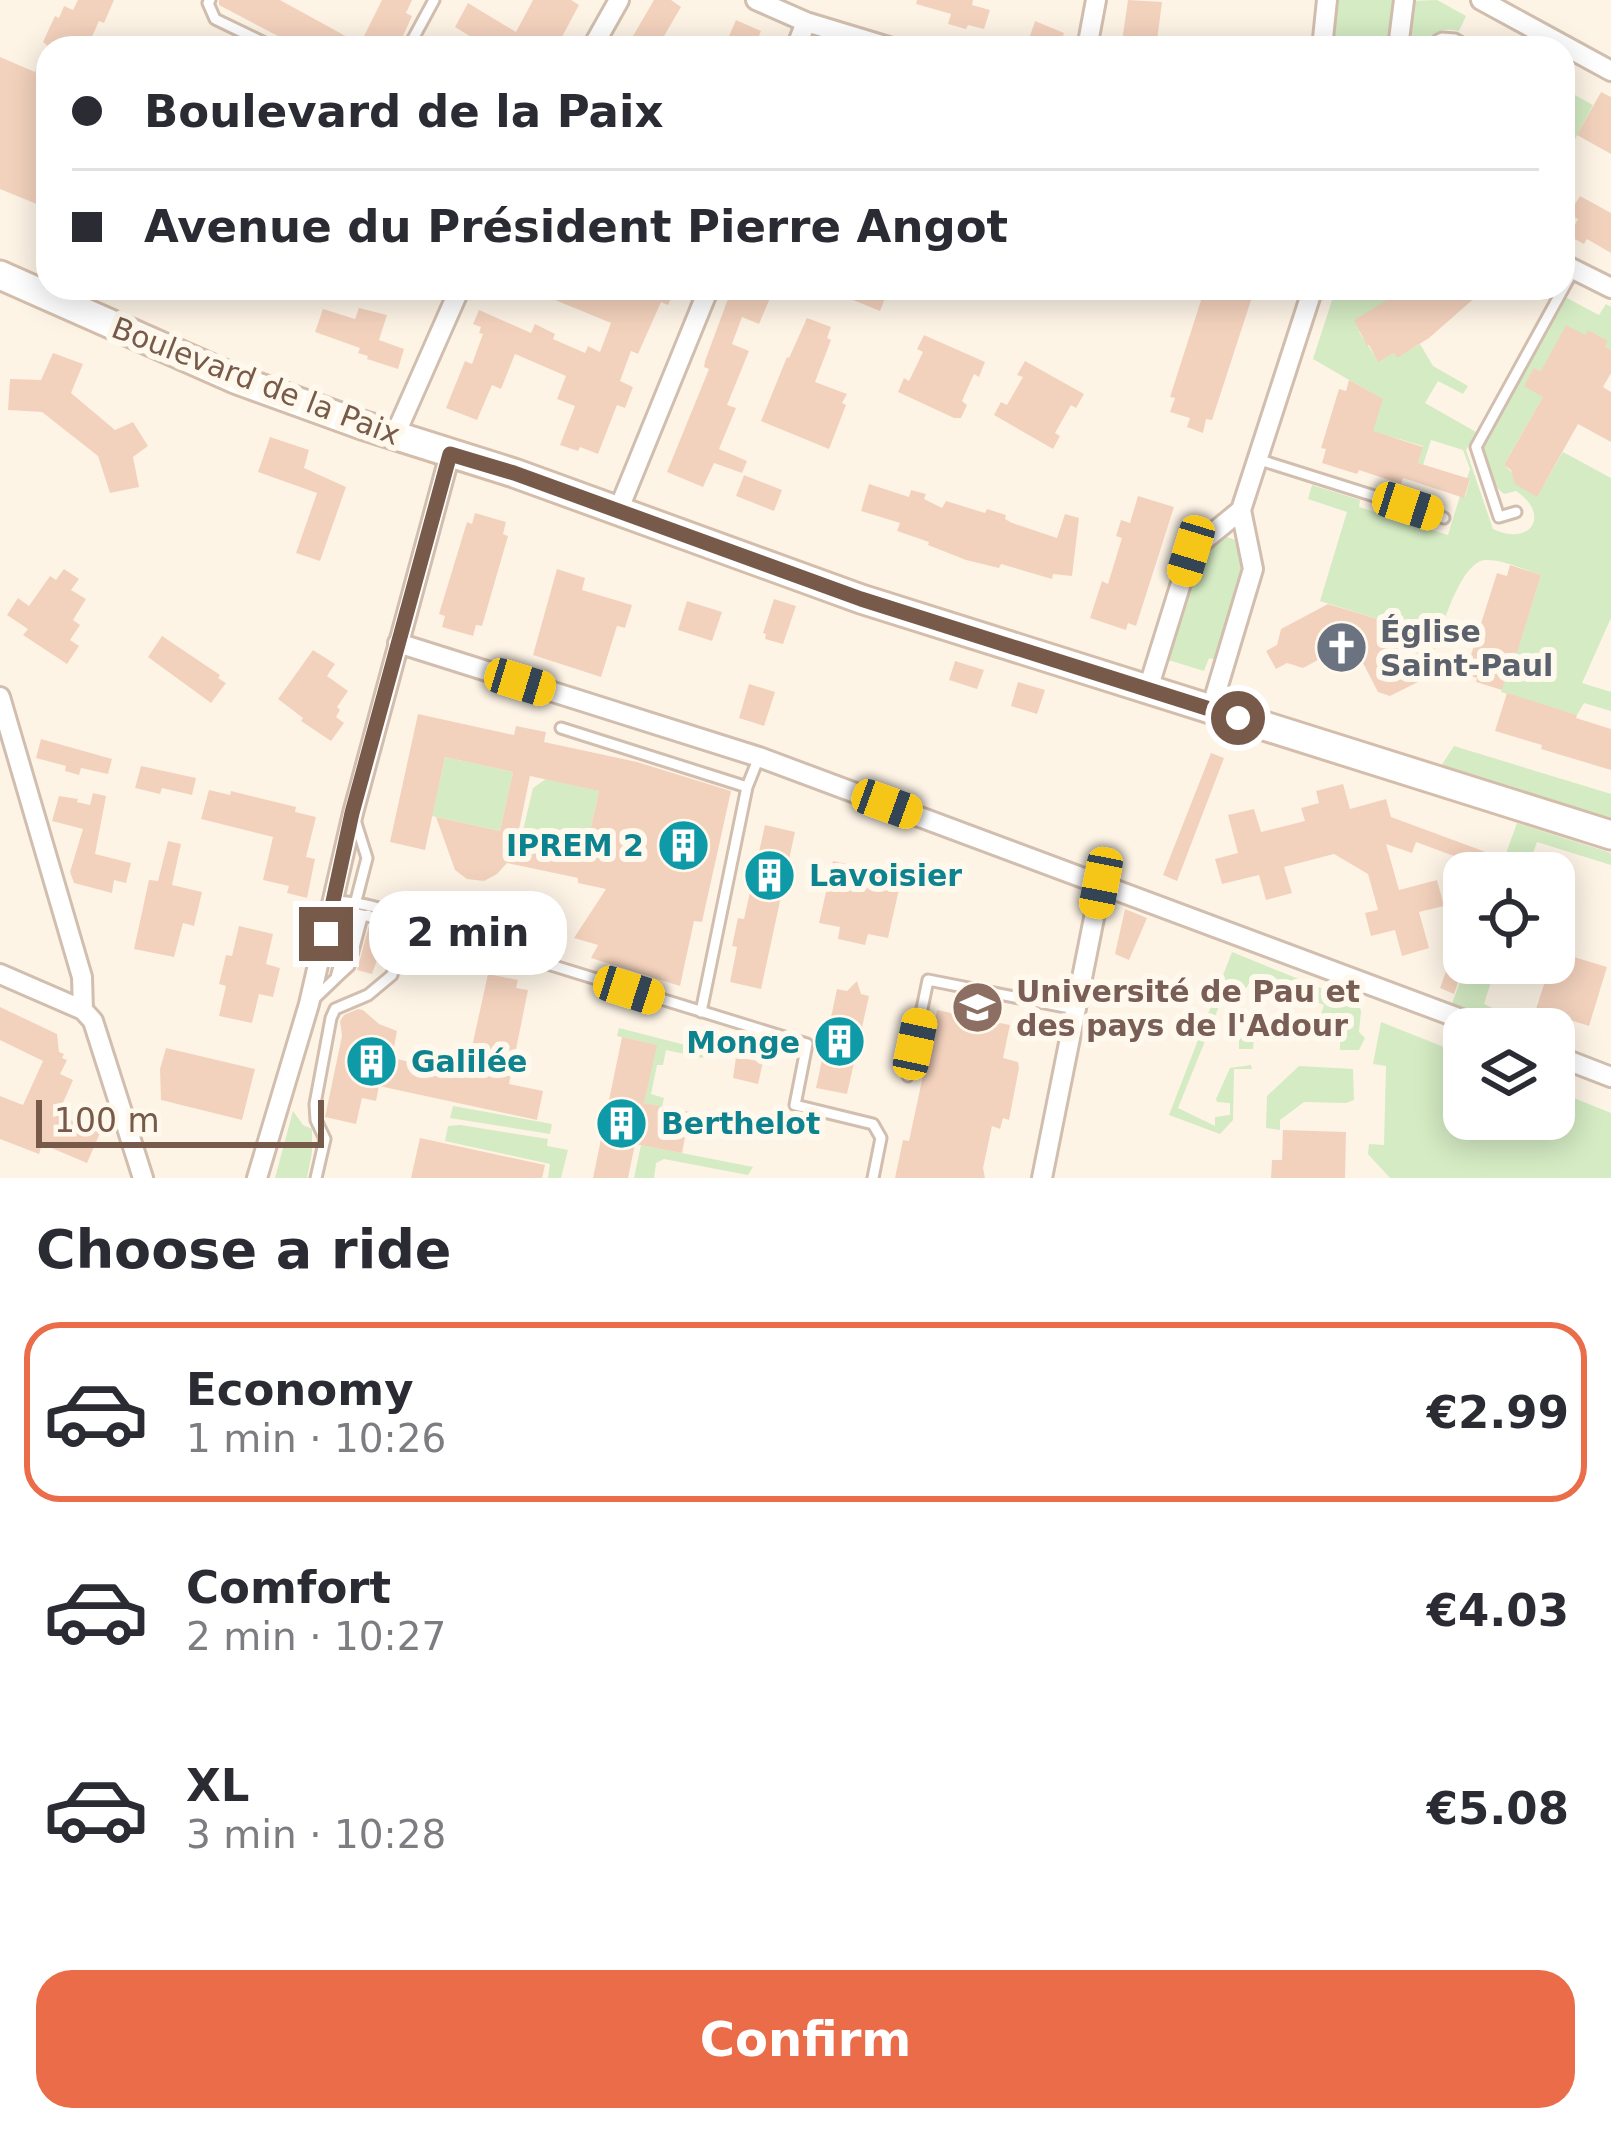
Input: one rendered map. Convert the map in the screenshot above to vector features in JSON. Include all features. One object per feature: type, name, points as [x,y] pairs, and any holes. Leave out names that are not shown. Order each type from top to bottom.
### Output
[{"type":"main road","name":"Boulevard de la Paix","points":[[0,275],[36,291]]},
{"type":"main road","name":"Boulevard de la Paix","points":[[56,300],[235,379],[514,473],[861,599],[1611,835]]},
{"type":"street","points":[[599,36],[619,0]]},
{"type":"street","points":[[756,0],[852,36]]},
{"type":"street","points":[[1089,36],[1096,0]]},
{"type":"street","points":[[1323,36],[1327,0]]},
{"type":"street","points":[[1400,36],[1404,0]]},
{"type":"street","points":[[1481,0],[1537,36]]},
{"type":"street","points":[[801,36],[806,22]]},
{"type":"street","points":[[1575,55],[1611,71]]},
{"type":"street","points":[[1575,270],[1611,288]]},
{"type":"street","points":[[395,435],[455,300]]},
{"type":"street","points":[[618,511],[704,300]]},
{"type":"street","points":[[1210,709],[1253,569],[1241,510],[1309,300]]},
{"type":"street","points":[[257,1178],[309,1004],[352,813],[450,454]]},
{"type":"street","points":[[1148,689],[1191,551],[1241,510]]},
{"type":"street","points":[[398,643],[759,757],[1443,1012]]},
{"type":"street","points":[[0,698],[82,977],[83,1010]]},
{"type":"street","points":[[1042,1178],[1101,883]]},
{"type":"street","points":[[0,974],[83,1010],[93,1021],[143,1178]]},
{"type":"street","points":[[1575,1063],[1611,1077]]},
{"type":"lane","points":[[210,0],[215,19],[250,36]]},
{"type":"lane","points":[[414,36],[434,0]]},
{"type":"lane","points":[[1516,512],[1499,518],[1476,447],[1552,300]]},
{"type":"lane","points":[[1258,459],[1444,518]]},
{"type":"lane","points":[[561,728],[747,787]]},
{"type":"lane","points":[[701,1012],[747,787],[759,757]]},
{"type":"lane","points":[[336,978],[367,858],[352,813]]},
{"type":"lane","points":[[333,901],[368,915],[405,920]]},
{"type":"lane","points":[[354,908],[395,914],[807,1044],[795,1105],[873,1124],[881,1138],[873,1178]]},
{"type":"lane","points":[[309,1004],[349,966],[362,917],[368,915]]},
{"type":"lane","points":[[316,1178],[326,1139],[316,1120],[315,1104],[331,1018],[335,1009],[368,995],[392,975],[405,920]]},
{"type":"lane","points":[[908,1076],[928,980],[1075,1009]]},
{"type":"green space","points":[[1335,0],[1397,0],[1393,36],[1330,36]]},
{"type":"green space","points":[[1437,0],[1466,16],[1459,31],[1408,36],[1412,1]]},
{"type":"green space","points":[[1575,95],[1593,105],[1575,139]]},
{"type":"green space","points":[[1332,300],[1394,300],[1359,332],[1378,361],[1420,344],[1433,366],[1468,386],[1463,394],[1438,381],[1425,403],[1476,432],[1466,450],[1493,529],[1517,534],[1532,526],[1533,510],[1516,491],[1504,494],[1499,490],[1481,448],[1563,300],[1599,315],[1606,304],[1611,307],[1611,350],[1605,346],[1607,341],[1585,335],[1541,371],[1534,368],[1543,397],[1504,465],[1537,496],[1563,452],[1611,478],[1611,618],[1582,683],[1611,692],[1611,711],[1584,703],[1577,715],[1501,692],[1541,575],[1499,561],[1475,564],[1448,609],[1427,675],[1415,671],[1391,623],[1320,601],[1347,512],[1308,499],[1312,485],[1360,500],[1359,507],[1448,535],[1460,496],[1465,497],[1470,469],[1463,450],[1431,440],[1423,465],[1418,463],[1423,446],[1389,436],[1387,440],[1370,439],[1382,399],[1313,359]]},
{"type":"green space","points":[[1221,536],[1242,545],[1246,567],[1220,661],[1209,658],[1204,671],[1165,659],[1197,557]]},
{"type":"green space","points":[[1454,746],[1611,794],[1611,819],[1441,766]]},
{"type":"green space","points":[[445,757],[513,772],[500,831],[432,816]]},
{"type":"green space","points":[[546,779],[599,791],[586,849],[522,835],[533,788]]},
{"type":"green space","points":[[1517,823],[1611,853],[1611,865],[1537,842],[1533,852],[1507,852]]},
{"type":"green space","points":[[411,938],[482,961],[481,972],[406,955]]},
{"type":"green space","points":[[1232,952],[1358,1003],[1359,1032],[1365,1038],[1359,1050],[1340,1050],[1340,1038],[1254,1035],[1253,1049],[1239,1049],[1250,1018],[1252,1032],[1264,1032],[1268,1018],[1282,1033],[1317,1033],[1324,1005],[1253,977],[1245,990],[1226,989],[1178,1108],[1215,1126],[1215,1117],[1230,1115],[1230,1103],[1216,1099],[1230,1068],[1251,1065],[1252,1069],[1234,1069],[1233,1120],[1220,1134],[1169,1115]]},
{"type":"green space","points":[[1459,984],[1490,984],[1484,1004],[1492,1008],[1450,1008]]},
{"type":"green space","points":[[1381,1022],[1443,1047],[1443,1140],[1575,1140],[1575,1098],[1611,1113],[1611,1178],[1390,1178],[1368,1154],[1369,1144],[1384,1145],[1386,1066],[1373,1064]]},
{"type":"green space","points":[[619,1028],[705,1050],[703,1058],[666,1050],[663,1065],[657,1065],[651,1094],[664,1098],[662,1107],[644,1103],[656,1045],[617,1036]]},
{"type":"green space","points":[[1299,1066],[1353,1069],[1354,1100],[1304,1102],[1280,1120],[1280,1130],[1266,1128],[1267,1096]]},
{"type":"green space","points":[[453,1106],[552,1124],[550,1134],[450,1118]]},
{"type":"green space","points":[[293,1111],[312,1129],[307,1178],[275,1178]]},
{"type":"green space","points":[[448,1126],[548,1139],[547,1146],[568,1150],[561,1178],[548,1178],[550,1164],[445,1141]]},
{"type":"green space","points":[[641,1145],[753,1167],[748,1175],[664,1159],[656,1163],[654,1178],[634,1178]]},
{"type":"building","points":[[78,0],[114,0],[92,36],[46,36],[64,6],[73,10]]},
{"type":"building","points":[[219,0],[280,0],[345,36],[278,36],[219,5]]},
{"type":"building","points":[[382,0],[412,0],[406,13],[412,16],[403,36],[364,36]]},
{"type":"building","points":[[533,0],[571,0],[579,5],[562,36],[470,36],[455,27],[468,3],[516,32]]},
{"type":"building","points":[[654,0],[671,0],[681,7],[664,36],[633,36]]},
{"type":"building","points":[[917,0],[973,0],[972,5],[990,10],[984,29],[968,25],[966,29],[948,24],[951,14],[916,4]]},
{"type":"building","points":[[1128,0],[1162,2],[1158,36],[1123,36]]},
{"type":"building","points":[[736,20],[761,31],[759,36],[729,36]]},
{"type":"building","points":[[1035,21],[1064,33],[1063,36],[1030,36]]},
{"type":"building","points":[[0,57],[35,72],[36,204],[0,189]]},
{"type":"building","points":[[1601,92],[1611,97],[1611,154],[1577,135]]},
{"type":"building","points":[[1580,196],[1611,213],[1611,253],[1587,239],[1584,244],[1575,239],[1575,204]]},
{"type":"building","points":[[555,300],[670,300],[668,305],[661,302],[638,354],[631,351],[620,381],[633,387],[625,408],[617,405],[598,454],[560,445],[575,406],[557,399],[566,376],[515,354],[501,389],[492,385],[477,420],[446,408],[465,361],[472,364],[483,334],[473,324],[479,310],[531,333],[535,324],[555,334],[553,339],[585,353],[588,346],[600,352],[611,323]]},
{"type":"building","points":[[728,300],[769,300],[759,324],[742,317],[732,344],[749,351],[727,405],[736,408],[719,449],[747,461],[742,473],[714,463],[703,487],[667,472],[709,369],[705,361]]},
{"type":"building","points":[[853,300],[884,300],[880,311]]},
{"type":"building","points":[[1201,300],[1251,300],[1212,420],[1206,419],[1203,433],[1187,427],[1190,418],[1170,412],[1175,398],[1170,397]]},
{"type":"building","points":[[1387,300],[1472,300],[1429,338],[1397,358],[1394,353],[1378,362],[1354,320]]},
{"type":"building","points":[[359,308],[387,315],[379,340],[404,349],[398,369],[367,359],[358,353],[360,348],[315,332],[323,309],[355,319]]},
{"type":"building","points":[[807,318],[831,327],[827,338],[831,340],[815,382],[847,394],[829,449],[761,421]]},
{"type":"building","points":[[1566,325],[1608,341],[1611,373],[1603,387],[1611,392],[1611,442],[1578,424],[1537,497],[1515,484],[1504,465],[1543,397],[1524,386],[1534,368],[1541,371]]},
{"type":"building","points":[[924,335],[985,362],[962,401],[967,405],[961,418],[898,392],[923,352],[917,349]]},
{"type":"building","points":[[53,353],[83,364],[71,393],[115,430],[133,422],[148,446],[133,457],[139,487],[110,493],[98,456],[42,412],[8,410],[10,379],[41,380]]},
{"type":"building","points":[[1025,361],[1084,394],[1076,408],[1071,405],[1055,433],[1060,436],[1053,449],[994,415],[1001,402],[1007,405],[1023,377],[1017,375]]},
{"type":"building","points":[[1349,380],[1383,399],[1373,431],[1423,447],[1418,463],[1470,479],[1464,498],[1403,478],[1401,484],[1322,463],[1326,449],[1321,448],[1339,389],[1346,391]]},
{"type":"building","points":[[270,437],[309,450],[304,468],[346,487],[320,561],[296,553],[317,493],[258,472]]},
{"type":"building","points":[[744,475],[782,490],[774,511],[736,496]]},
{"type":"building","points":[[869,484],[909,497],[911,490],[926,494],[924,499],[942,508],[946,501],[985,513],[987,509],[1057,538],[1065,514],[1079,518],[1072,576],[1053,574],[1052,579],[1001,564],[999,568],[966,560],[897,531],[900,523],[861,511]]},
{"type":"building","points":[[1138,496],[1174,507],[1136,626],[1128,623],[1126,630],[1090,618],[1102,581],[1108,584],[1122,538],[1116,536],[1121,520],[1130,523]]},
{"type":"building","points":[[475,513],[506,522],[503,534],[508,536],[482,626],[476,625],[473,636],[442,627],[445,616],[439,614],[467,522],[472,524]]},
{"type":"building","points":[[1510,565],[1541,575],[1502,690],[1465,674],[1497,573],[1507,576]]},
{"type":"building","points":[[64,569],[79,579],[71,590],[86,599],[73,620],[80,625],[70,640],[79,646],[67,664],[23,635],[28,629],[7,615],[18,598],[29,606],[50,576],[56,580]]},
{"type":"building","points":[[557,569],[585,578],[582,590],[632,605],[625,628],[617,626],[601,677],[533,655]]},
{"type":"building","points":[[774,599],[796,606],[783,644],[765,639],[763,633]]},
{"type":"building","points":[[687,601],[722,612],[712,641],[678,630]]},
{"type":"building","name":"Église Saint-Paul","points":[[1328,604],[1391,623],[1420,681],[1390,696],[1378,692],[1363,663],[1329,654],[1303,668],[1287,663],[1276,669],[1266,651],[1277,645],[1281,629]]},
{"type":"building","points":[[162,636],[226,683],[211,703],[148,657]]},
{"type":"building","points":[[313,650],[335,664],[327,676],[348,691],[337,707],[336,717],[344,723],[331,741],[278,699]]},
{"type":"building","points":[[955,661],[984,670],[977,689],[949,680]]},
{"type":"building","points":[[1018,682],[1045,690],[1037,714],[1011,706]]},
{"type":"building","points":[[749,684],[775,692],[764,726],[739,718]]},
{"type":"building","points":[[1507,693],[1611,729],[1611,770],[1495,731]]},
{"type":"building","points":[[418,714],[514,735],[516,726],[546,732],[544,742],[637,762],[731,791],[702,922],[694,921],[680,986],[591,958],[598,945],[574,938],[606,889],[507,863],[484,881],[467,879],[455,870],[436,817],[500,831],[513,772],[445,757],[425,850],[390,842]],"holes":[[[530,776],[599,791],[586,849],[518,834]]]},
{"type":"building","points":[[41,739],[112,759],[108,774],[81,768],[79,775],[36,758]]},
{"type":"building","points":[[1211,753],[1224,758],[1177,881],[1163,875]]},
{"type":"building","points":[[141,766],[196,778],[192,795],[135,788]]},
{"type":"building","points":[[1343,784],[1350,809],[1386,799],[1391,817],[1486,852],[1443,852],[1416,842],[1412,853],[1386,844],[1399,890],[1437,880],[1443,906],[1419,912],[1429,948],[1402,956],[1395,930],[1371,936],[1365,913],[1378,910],[1368,874],[1334,854],[1284,867],[1292,893],[1266,900],[1259,875],[1222,884],[1215,859],[1238,853],[1228,815],[1254,809],[1261,832],[1305,821],[1301,808],[1319,803],[1316,791]]},
{"type":"building","points":[[209,790],[296,807],[295,812],[316,817],[306,857],[315,859],[307,898],[287,893],[289,886],[263,880],[273,837],[201,819]]},
{"type":"building","points":[[93,793],[106,796],[95,854],[131,863],[126,883],[114,880],[112,893],[74,883],[70,872],[83,829],[52,821],[59,796],[90,805]]},
{"type":"building","name":"Lavoisier","points":[[765,825],[795,832],[761,989],[730,982],[738,918],[744,919]]},
{"type":"building","points":[[168,841],[181,844],[172,885],[202,892],[194,926],[183,923],[174,957],[134,949],[149,880],[158,881]]},
{"type":"building","points":[[833,861],[902,876],[888,938],[868,934],[865,945],[838,939],[840,927],[819,923]]},
{"type":"building","points":[[1125,909],[1147,918],[1129,960],[1115,954]]},
{"type":"building","points":[[239,926],[273,934],[266,964],[280,968],[273,997],[259,994],[252,1023],[219,1016],[226,986],[219,984]]},
{"type":"building","points":[[369,926],[388,929],[372,974],[357,970]]},
{"type":"building","points":[[1575,957],[1607,967],[1589,1026],[1575,1022],[1575,1008],[1536,1008],[1544,984],[1575,984]]},
{"type":"building","name":"Galilée","points":[[488,974],[518,980],[516,988],[528,990],[509,1084],[543,1091],[537,1120],[379,1086],[376,1101],[362,1098],[356,1124],[325,1117],[344,1015],[363,1010],[397,1031],[392,1058],[466,1074]]},
{"type":"building","points":[[1443,980],[1443,984],[1457,984],[1454,994],[1440,988]]},
{"type":"building","name":"Monge","points":[[857,981],[861,994],[869,996],[847,1094],[816,1088],[837,989],[847,991]]},
{"type":"building","points":[[0,1007],[57,1034],[59,1052],[67,1060],[60,1074],[73,1080],[58,1114],[100,1133],[87,1163],[42,1144],[39,1154],[0,1139],[0,1096],[23,1105],[43,1061],[0,1040]]},
{"type":"building","points":[[937,1010],[1010,1025],[1003,1058],[1018,1062],[1019,1068],[1009,1120],[1003,1118],[1000,1129],[992,1126],[985,1178],[895,1178],[903,1140],[909,1141]]},
{"type":"building","name":"Berthelot","points":[[622,1037],[657,1045],[644,1103],[690,1112],[682,1153],[635,1144],[628,1178],[593,1178]]},
{"type":"building","points":[[166,1048],[255,1069],[242,1120],[161,1100],[160,1069]]},
{"type":"building","points":[[736,1057],[763,1062],[758,1084],[733,1078]]},
{"type":"building","points":[[1283,1130],[1346,1132],[1345,1178],[1271,1178],[1272,1160],[1282,1160]]},
{"type":"building","points":[[420,1138],[545,1165],[542,1178],[411,1178]]},
{"type":"place","name":"Église Saint-Paul","points":[[1341,648]]},
{"type":"place","name":"IPREM 2","points":[[683,845]]},
{"type":"place","name":"Lavoisier","points":[[770,875]]},
{"type":"place","name":"Université de Pau et des pays de l'Adour","points":[[977,1008]]},
{"type":"place","name":"Monge","points":[[839,1042]]},
{"type":"place","name":"Galilée","points":[[372,1061]]},
{"type":"place","name":"Berthelot","points":[[622,1123]]},
{"type":"route","points":[[326,934],[352,813],[450,454],[861,599],[1238,718]]}]
